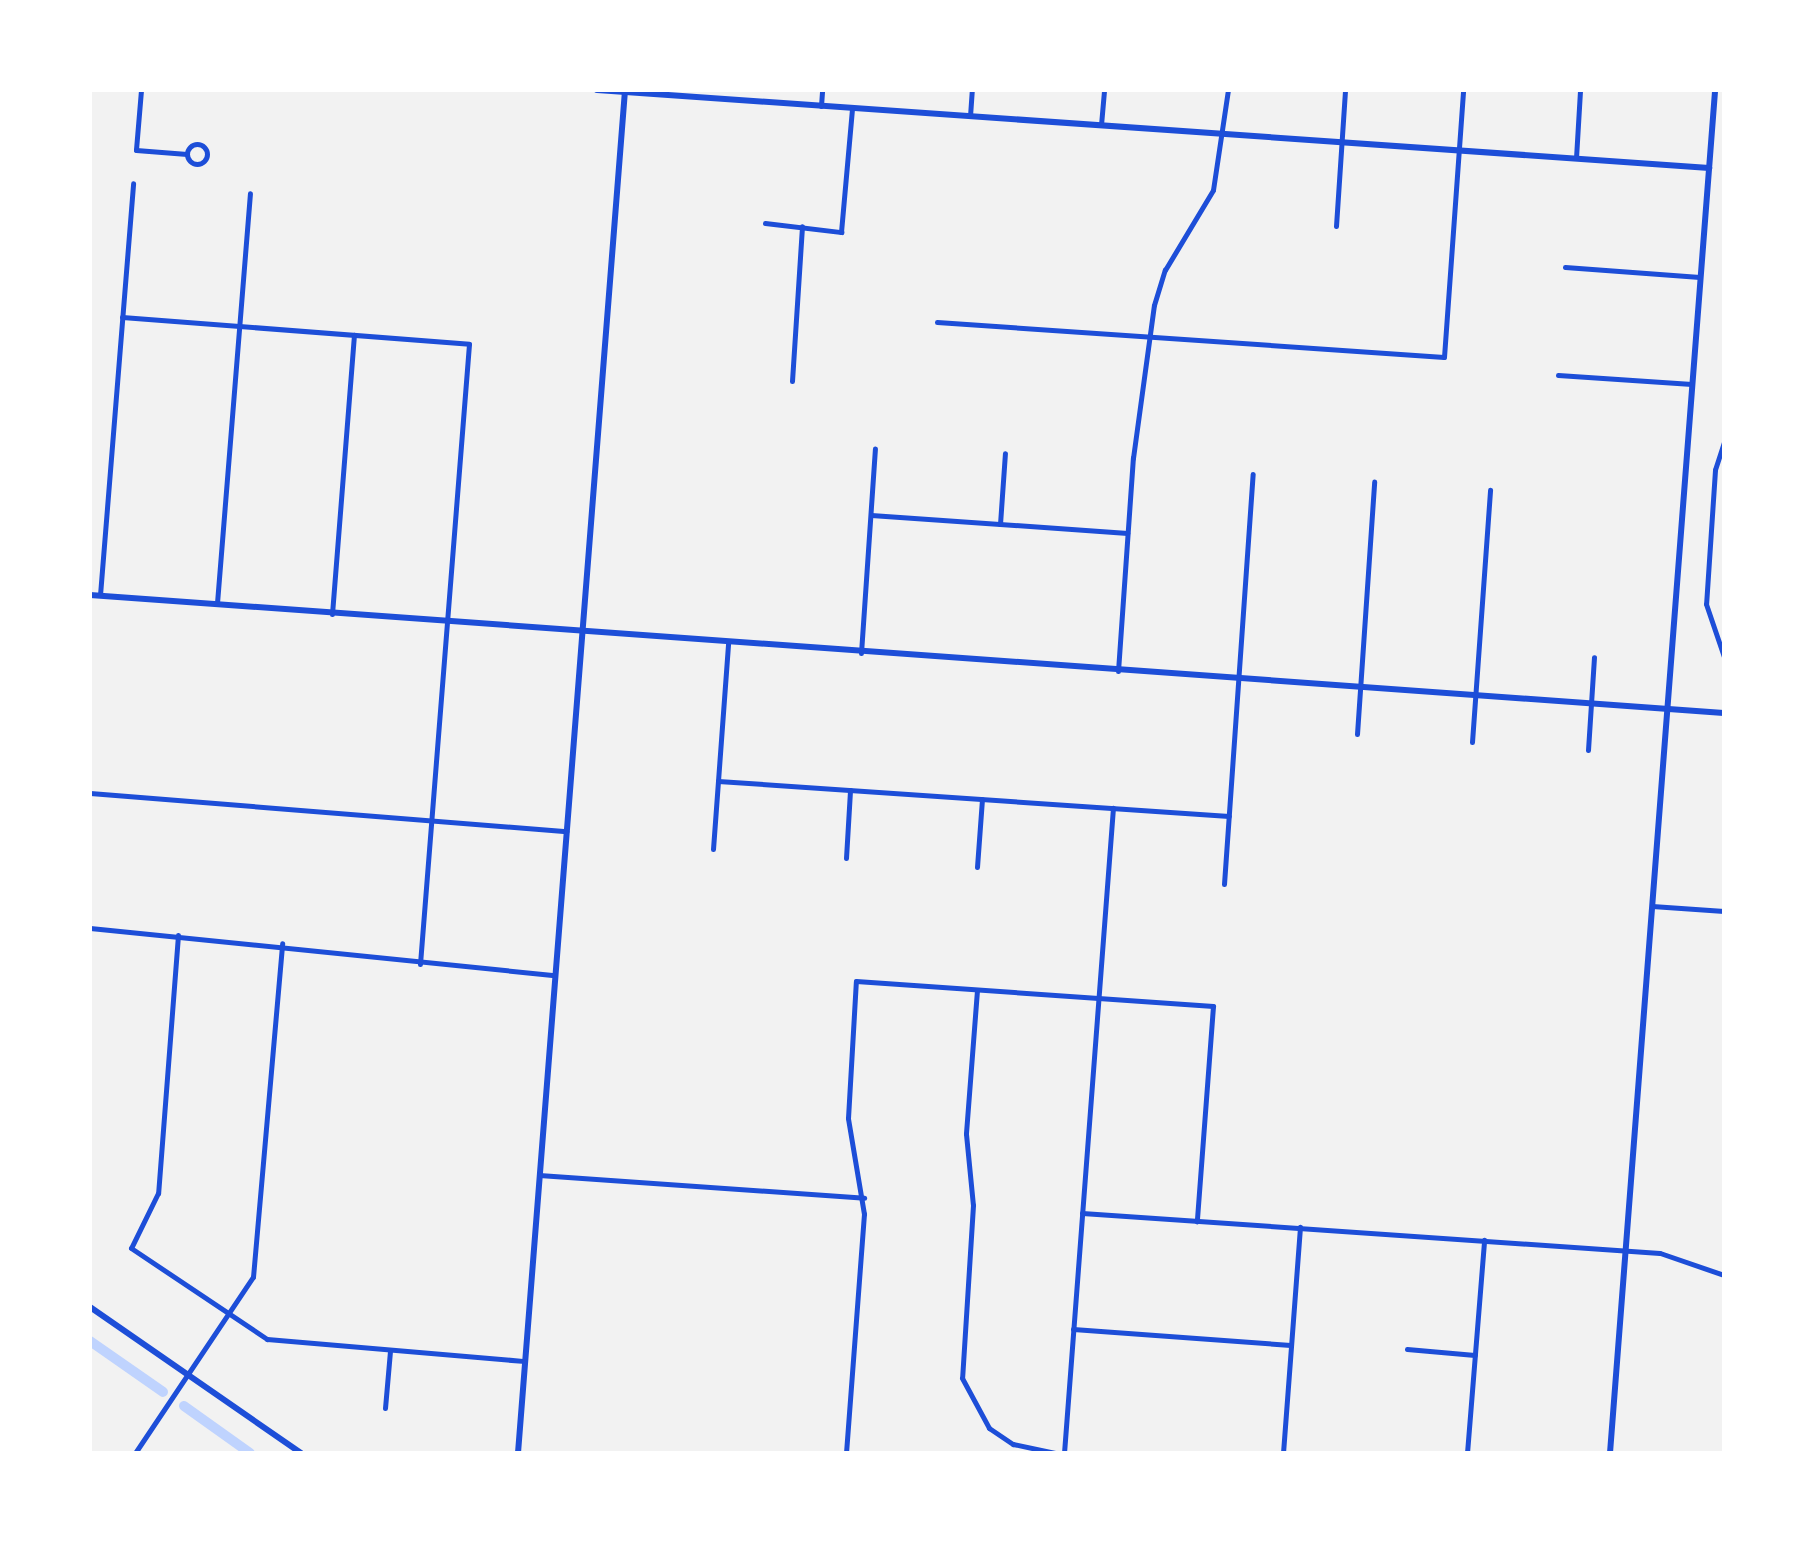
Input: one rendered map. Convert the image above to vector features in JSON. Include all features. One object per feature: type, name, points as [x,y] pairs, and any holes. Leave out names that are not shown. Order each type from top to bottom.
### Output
[{"type":"street","points":[[141,90],[136,150],[187,154],[198,164],[208,154],[198,143],[187,154]]},
{"type":"street","points":[[597,90],[1708,168]]},
{"type":"street","points":[[821,106],[822,90]]},
{"type":"street","points":[[970,116],[972,90]]},
{"type":"street","points":[[1101,125],[1104,90]]},
{"type":"street","points":[[1118,671],[1128,533],[1158,288],[1213,190],[1225,134],[1228,90]]},
{"type":"street","points":[[1336,226],[1346,90]]},
{"type":"street","points":[[937,322],[1444,357],[1463,90]]},
{"type":"street","points":[[1576,158],[1580,90]]},
{"type":"street","points":[[1610,1453],[1714,90]]},
{"type":"street","points":[[518,1453],[625,91]]},
{"type":"street","points":[[765,222],[841,232],[852,108]]},
{"type":"street","points":[[100,596],[133,184]]},
{"type":"street","points":[[217,604],[250,193]]},
{"type":"street","points":[[792,380],[802,226]]},
{"type":"street","points":[[1566,267],[1700,277]]},
{"type":"street","points":[[122,317],[468,344],[420,964]]},
{"type":"street","points":[[332,614],[354,335]]},
{"type":"street","points":[[1558,375],[1692,384]]},
{"type":"street","points":[[1724,442],[1714,470],[1706,604],[1724,656]]},
{"type":"street","points":[[861,653],[876,448]]},
{"type":"street","points":[[1000,524],[1005,452]]},
{"type":"street","points":[[1224,884],[1253,474]]},
{"type":"street","points":[[1356,734],[1374,482]]},
{"type":"street","points":[[1472,742],[1490,490]]},
{"type":"street","points":[[871,515],[1128,533]]},
{"type":"street","points":[[90,595],[1724,713]]},
{"type":"street","points":[[713,849],[728,644]]},
{"type":"street","points":[[1588,750],[1594,657]]},
{"type":"street","points":[[718,781],[1229,816]]},
{"type":"street","points":[[846,858],[850,790]]},
{"type":"street","points":[[90,792],[566,831]]},
{"type":"street","points":[[977,867],[982,799]]},
{"type":"street","points":[[1064,1453],[1113,808]]},
{"type":"street","points":[[1652,906],[1724,912]]},
{"type":"street","points":[[90,928],[282,943],[420,964],[555,975]]},
{"type":"street","points":[[178,935],[158,1192],[131,1248],[230,1316],[281,1342],[525,1361]]},
{"type":"street","points":[[135,1453],[230,1316],[257,1261],[282,943]]},
{"type":"street","points":[[846,1453],[864,1198],[848,1118],[856,981],[1213,1006],[1197,1220]]},
{"type":"street","points":[[977,990],[966,1134],[973,1205],[962,1378],[980,1418],[1001,1438],[1055,1453]]},
{"type":"street","points":[[539,1175],[864,1198]]},
{"type":"street","points":[[1082,1213],[1625,1250],[1677,1256],[1724,1276]]},
{"type":"street","points":[[1282,1453],[1300,1228]]},
{"type":"street","points":[[1468,1453],[1484,1240]]},
{"type":"street","points":[[90,1308],[300,1453]]},
{"type":"street","points":[[1073,1329],[1291,1346]]},
{"type":"street","points":[[1406,1349],[1475,1354]]},
{"type":"street","points":[[385,1408],[390,1351]]},
{"type":"waterway","points":[[90,1341],[163,1392]]},
{"type":"waterway","points":[[184,1406],[250,1453]]}]
